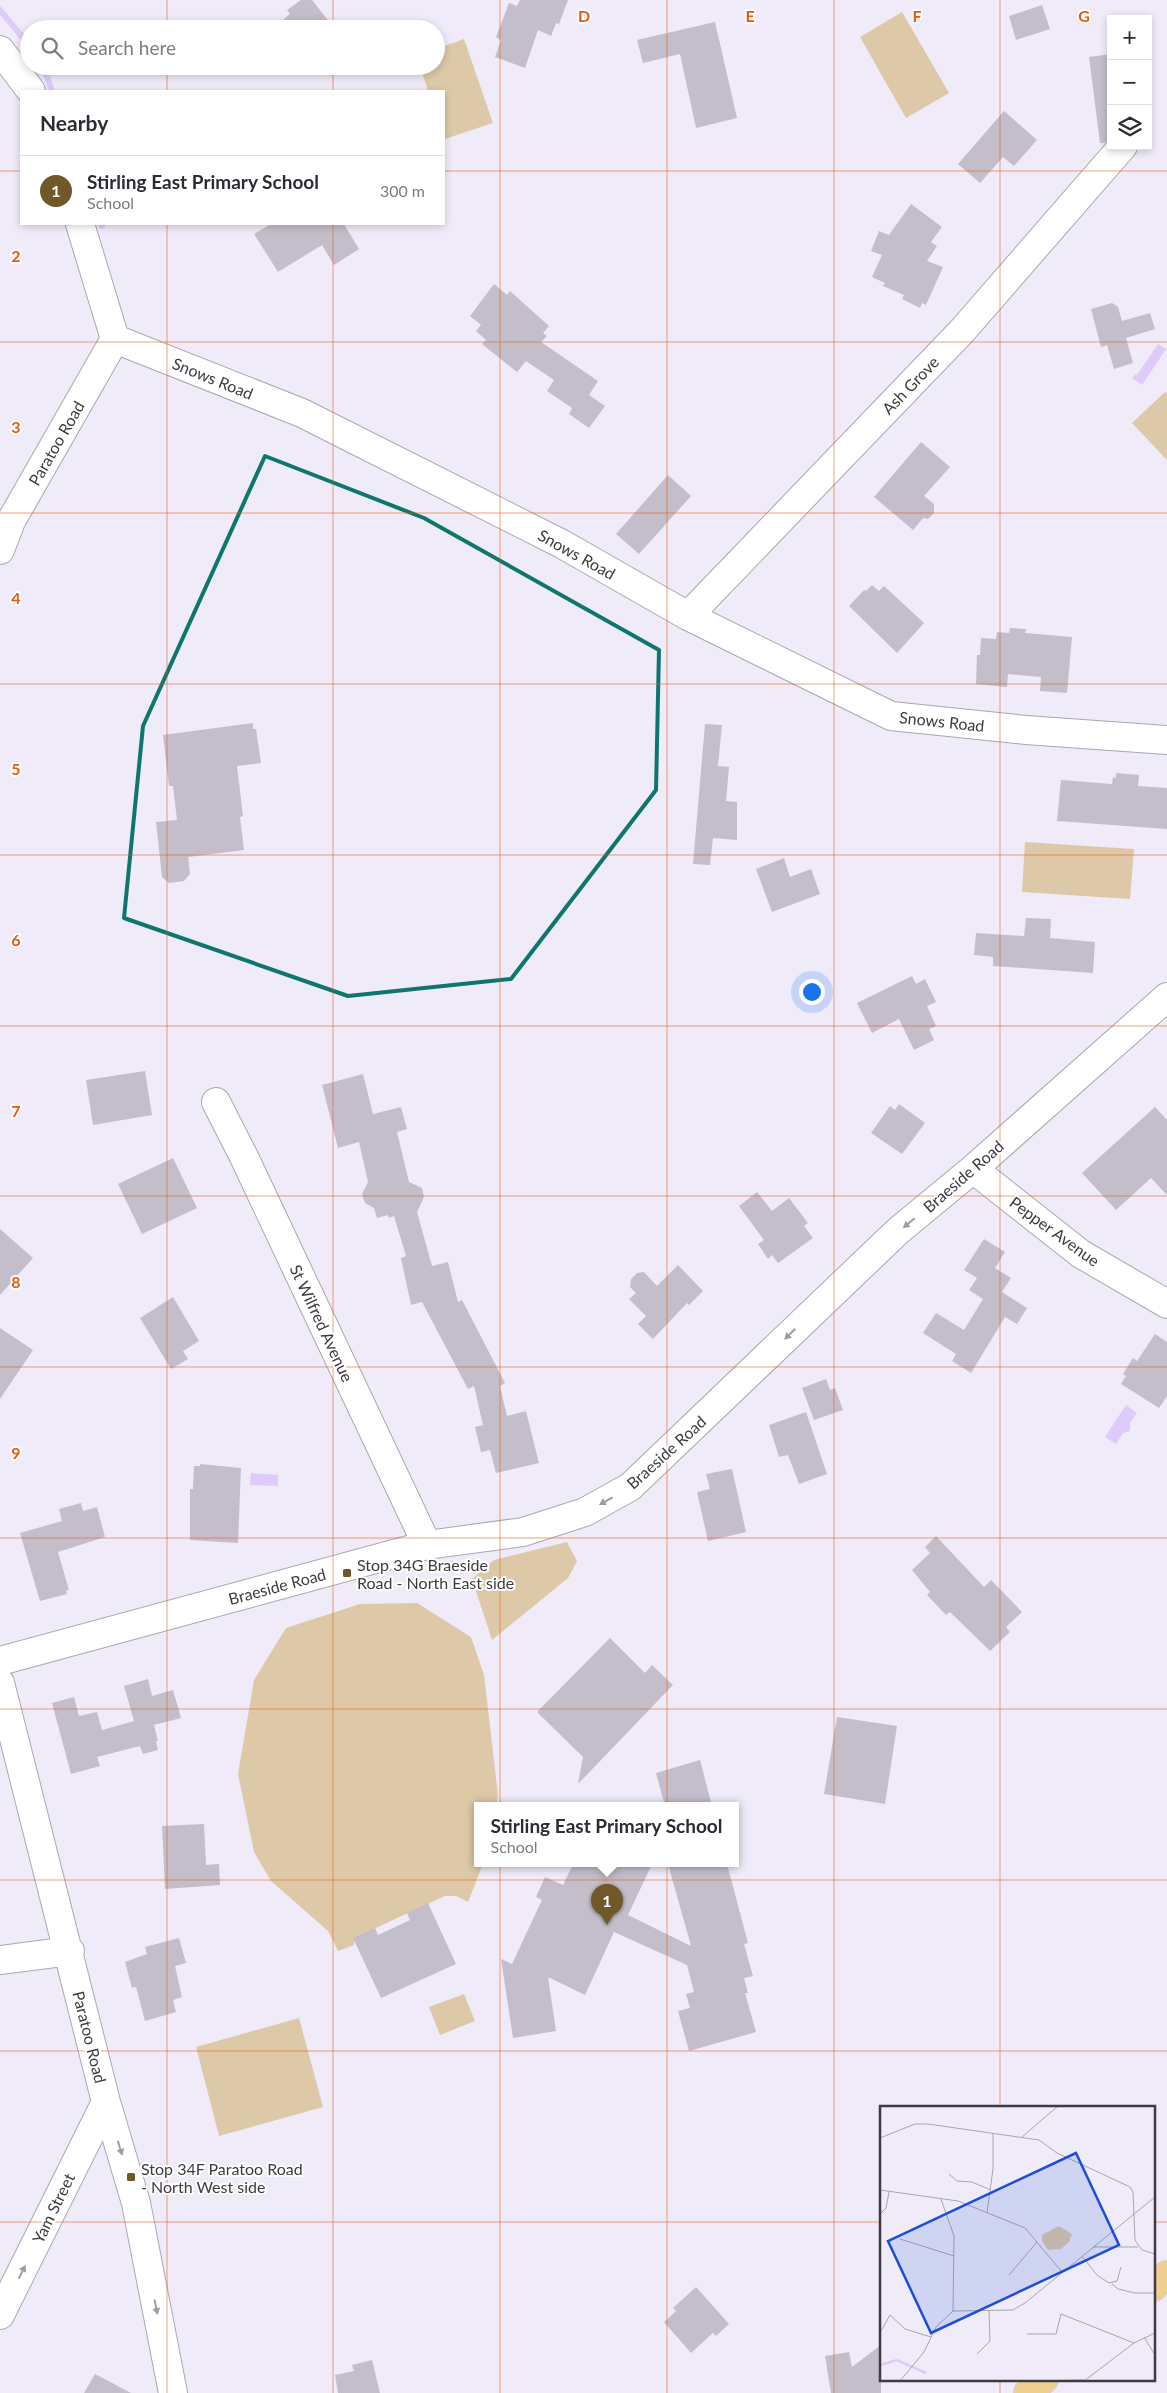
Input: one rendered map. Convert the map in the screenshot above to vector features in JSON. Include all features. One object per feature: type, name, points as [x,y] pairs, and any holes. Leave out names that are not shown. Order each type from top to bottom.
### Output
[{"type":"main road","points":[[1154,2286],[1167,2275]]},
{"type":"main road","points":[[1028,2393],[1043,2380]]},
{"type":"street","points":[[0,50],[30,90]]},
{"type":"street","name":"Ash Grove","points":[[688,616],[962,331],[1120,150]]},
{"type":"street","points":[[80,225],[116,339]]},
{"type":"street","name":"Snows Road","points":[[116,339],[302,413],[562,544],[688,616],[891,716],[1026,730],[1167,740]]},
{"type":"street","name":"Paratoo Road","points":[[0,550],[11,521],[116,339]]},
{"type":"street","name":"Braeside Road","points":[[0,1661],[427,1546],[523,1532],[585,1512],[630,1487],[898,1232],[973,1169],[1167,997]]},
{"type":"street","name":"St Wilfred Avenue","points":[[216,1102],[245,1159],[427,1546]]},
{"type":"street","name":"Pepper Avenue","points":[[973,1169],[1081,1254],[1167,1304]]},
{"type":"street","name":"Paratoo Road","points":[[0,1683],[70,1951],[106,2102],[136,2203],[173,2393]]},
{"type":"street","points":[[0,1960],[70,1951]]},
{"type":"street","name":"Yam Street","points":[[0,2315],[106,2102]]},
{"type":"highlighted area","points":[[265,456],[424,518],[659,650],[656,790],[511,979],[348,996],[124,918],[143,726]]},
{"type":"shaded area","points":[[902,12],[949,93],[906,118],[860,37]]},
{"type":"shaded area","points":[[464,39],[493,123],[445,139],[445,90],[428,90],[423,75],[445,75],[445,46]]},
{"type":"shaded area","points":[[1158,344],[1166,349],[1142,385],[1132,378],[1135,374],[1137,375]]},
{"type":"shaded area","points":[[1165,392],[1167,394],[1167,460],[1132,423]]},
{"type":"shaded area","points":[[1025,842],[1134,849],[1130,899],[1022,892]]},
{"type":"shaded area","points":[[1126,1405],[1137,1413],[1130,1423],[1130,1431],[1123,1433],[1116,1444],[1105,1437]]},
{"type":"shaded area","points":[[251,1473],[278,1475],[278,1486],[250,1485]]},
{"type":"shaded area","points":[[567,1542],[577,1561],[568,1578],[492,1640],[472,1579],[494,1560]]},
{"type":"shaded area","points":[[417,1603],[471,1637],[484,1675],[498,1795],[497,1802],[474,1802],[474,1867],[482,1867],[468,1902],[456,1896],[445,1896],[354,1938],[354,1945],[338,1951],[328,1931],[271,1881],[254,1852],[238,1774],[254,1680],[286,1628],[360,1604]]},
{"type":"shaded area","points":[[464,1994],[475,2021],[440,2035],[429,2007]]},
{"type":"shaded area","points":[[299,2018],[323,2107],[219,2136],[196,2047]]},
{"type":"building","points":[[301,0],[312,0],[328,20],[283,20],[290,14],[287,10]]},
{"type":"building","points":[[520,0],[568,0],[559,24],[556,23],[551,36],[538,30],[525,68],[495,57],[501,40],[496,37],[509,3],[517,6]]},
{"type":"building","points":[[1042,5],[1050,29],[1016,40],[1009,16]]},
{"type":"building","points":[[715,22],[737,118],[696,128],[680,54],[643,63],[637,40]]},
{"type":"building","points":[[1107,55],[1107,141],[1105,143],[1100,143],[1089,57]]},
{"type":"building","points":[[1004,111],[1037,140],[1014,166],[1003,157],[980,183],[958,164]]},
{"type":"building","points":[[911,204],[942,227],[931,242],[937,246],[927,261],[943,267],[926,305],[922,303],[920,308],[902,299],[904,295],[883,286],[885,283],[872,277],[882,255],[871,251],[879,231],[889,235]]},
{"type":"building","points":[[269,225],[345,225],[359,249],[334,265],[322,245],[278,272],[254,234]]},
{"type":"building","points":[[494,284],[507,295],[510,291],[549,326],[543,333],[547,336],[541,342],[598,381],[589,395],[605,406],[589,428],[569,414],[572,408],[547,391],[554,380],[526,361],[517,372],[482,344],[486,340],[476,331],[481,325],[470,316]]},
{"type":"building","points":[[1112,303],[1118,307],[1122,321],[1150,313],[1155,329],[1126,338],[1133,363],[1114,369],[1107,345],[1101,347],[1091,309]]},
{"type":"building","points":[[921,442],[950,467],[924,496],[934,504],[934,513],[928,519],[923,518],[913,530],[874,497]]},
{"type":"building","points":[[668,475],[691,496],[639,554],[616,534]]},
{"type":"building","points":[[872,585],[879,591],[884,586],[924,623],[897,653],[849,606],[864,590],[866,591]]},
{"type":"building","points":[[1010,628],[1026,629],[1025,633],[1072,637],[1067,693],[1040,691],[1041,677],[1008,674],[1007,687],[976,684],[977,655],[980,655],[981,638],[996,639],[997,632],[1009,633]]},
{"type":"building","points":[[253,723],[253,729],[256,729],[261,763],[237,766],[243,816],[240,817],[244,850],[188,857],[190,874],[184,881],[169,883],[162,877],[156,822],[177,820],[173,786],[169,786],[163,735]]},
{"type":"building","points":[[705,724],[722,725],[718,766],[729,767],[726,801],[737,802],[737,840],[713,838],[710,865],[693,864]]},
{"type":"building","points":[[1116,773],[1139,775],[1138,786],[1167,788],[1167,829],[1057,821],[1061,780],[1112,784],[1113,777],[1116,778]]},
{"type":"building","points":[[784,858],[790,877],[811,869],[820,894],[772,912],[756,869]]},
{"type":"building","points":[[1026,918],[1051,919],[1050,938],[1095,942],[1093,973],[993,966],[993,957],[974,955],[976,933],[1024,936]]},
{"type":"building","points":[[912,976],[916,984],[925,979],[936,1002],[927,1006],[936,1026],[929,1029],[934,1040],[914,1050],[899,1019],[872,1033],[857,1003]]},
{"type":"building","points":[[145,1071],[152,1115],[93,1125],[86,1080]]},
{"type":"building","points":[[363,1074],[373,1114],[401,1107],[407,1129],[397,1132],[409,1182],[422,1188],[424,1197],[417,1212],[432,1266],[448,1262],[458,1302],[462,1300],[505,1383],[500,1386],[507,1416],[526,1411],[539,1463],[496,1473],[490,1450],[481,1452],[475,1427],[483,1425],[474,1386],[468,1389],[422,1302],[411,1305],[401,1258],[406,1256],[394,1216],[389,1218],[388,1215],[377,1218],[374,1208],[365,1203],[362,1194],[368,1182],[359,1142],[338,1148],[322,1085]]},
{"type":"building","points":[[899,1104],[925,1123],[902,1154],[871,1133],[890,1106],[895,1110]]},
{"type":"building","points":[[1155,1107],[1167,1120],[1167,1195],[1151,1178],[1116,1210],[1082,1173]]},
{"type":"building","points":[[173,1158],[197,1208],[142,1234],[118,1184]]},
{"type":"building","points":[[757,1192],[772,1211],[789,1198],[808,1223],[804,1226],[813,1238],[778,1263],[772,1255],[768,1259],[758,1244],[764,1240],[739,1206]]},
{"type":"building","points":[[0,1229],[33,1258],[0,1295]]},
{"type":"building","points":[[984,1239],[1005,1252],[995,1268],[1011,1278],[1002,1292],[1027,1308],[1017,1324],[1005,1317],[971,1373],[952,1361],[956,1354],[923,1333],[936,1313],[964,1330],[983,1299],[969,1290],[977,1278],[964,1270]]},
{"type":"building","points":[[678,1265],[703,1291],[689,1305],[687,1303],[653,1339],[638,1324],[646,1316],[629,1299],[636,1293],[630,1287],[631,1279],[637,1273],[644,1272],[657,1286]]},
{"type":"building","points":[[173,1297],[199,1341],[183,1351],[188,1359],[171,1369],[140,1318]]},
{"type":"building","points":[[0,1328],[33,1350],[0,1399]]},
{"type":"building","points":[[1155,1334],[1167,1342],[1167,1396],[1159,1408],[1121,1384],[1126,1376],[1123,1374],[1133,1358],[1137,1361]]},
{"type":"building","points":[[826,1379],[830,1390],[835,1388],[843,1410],[814,1420],[802,1388]]},
{"type":"building","points":[[806,1412],[827,1474],[799,1484],[788,1455],[779,1457],[769,1425]]},
{"type":"building","points":[[200,1464],[241,1468],[238,1543],[190,1540],[190,1489],[193,1489],[194,1466],[200,1466]]},
{"type":"building","points":[[732,1469],[746,1532],[708,1541],[697,1492],[710,1489],[706,1474]]},
{"type":"building","points":[[81,1503],[83,1511],[97,1507],[105,1537],[58,1552],[69,1590],[66,1590],[67,1594],[40,1601],[20,1533],[62,1521],[59,1509]]},
{"type":"building","points":[[936,1536],[984,1587],[991,1580],[1022,1612],[1006,1627],[1010,1632],[990,1651],[950,1612],[946,1615],[927,1595],[930,1592],[912,1570],[930,1553],[925,1547]]},
{"type":"building","points":[[610,1638],[645,1673],[652,1665],[673,1685],[578,1784],[583,1757],[537,1712]]},
{"type":"building","points":[[148,1679],[152,1696],[173,1690],[181,1718],[154,1725],[158,1750],[143,1754],[140,1746],[97,1757],[100,1766],[71,1774],[52,1703],[74,1697],[79,1716],[97,1712],[102,1730],[134,1721],[124,1686]]},
{"type":"building","points":[[837,1717],[897,1726],[885,1804],[824,1794]]},
{"type":"building","points":[[700,1760],[711,1802],[664,1802],[656,1773]]},
{"type":"building","points":[[204,1824],[206,1865],[219,1864],[220,1885],[165,1889],[162,1826]]},
{"type":"building","points":[[572,1867],[651,1867],[628,1915],[691,1946],[669,1867],[728,1867],[748,1943],[744,1944],[753,1976],[744,1978],[748,1993],[745,1993],[756,2032],[689,2051],[678,2011],[690,2008],[686,1994],[694,1992],[687,1965],[614,1932],[585,1995],[548,1977],[556,2031],[513,2038],[501,1959],[512,1964],[542,1900],[536,1897],[545,1877],[563,1885]]},
{"type":"building","points":[[428,1903],[456,1964],[381,1998],[353,1938],[375,1928],[378,1935],[410,1920],[407,1913]]},
{"type":"building","points":[[179,1938],[186,1963],[175,1966],[182,1997],[173,2000],[176,2012],[145,2021],[136,1987],[132,1988],[125,1962],[147,1954],[145,1947]]},
{"type":"building","points":[[696,2287],[729,2324],[716,2336],[713,2333],[691,2353],[664,2322],[676,2311],[673,2308]]},
{"type":"building","points":[[880,2346],[881,2393],[831,2393],[825,2356],[849,2352],[852,2367]]},
{"type":"building","points":[[372,2360],[380,2393],[338,2393],[335,2375],[354,2371],[352,2365]]},
{"type":"building","points":[[95,2374],[131,2393],[84,2393]]},
{"type":"waterway","points":[[0,10],[20,34]]},
{"type":"waterway","points":[[46,75],[52,90]]},
{"type":"place","name":"Stop 34G Braeside Road - North East side","points":[[347,1573]]},
{"type":"place","name":"Stirling East Primary School","points":[[607,1925]]},
{"type":"place","name":"Stop 34F Paratoo Road - North West side","points":[[131,2177]]}]
